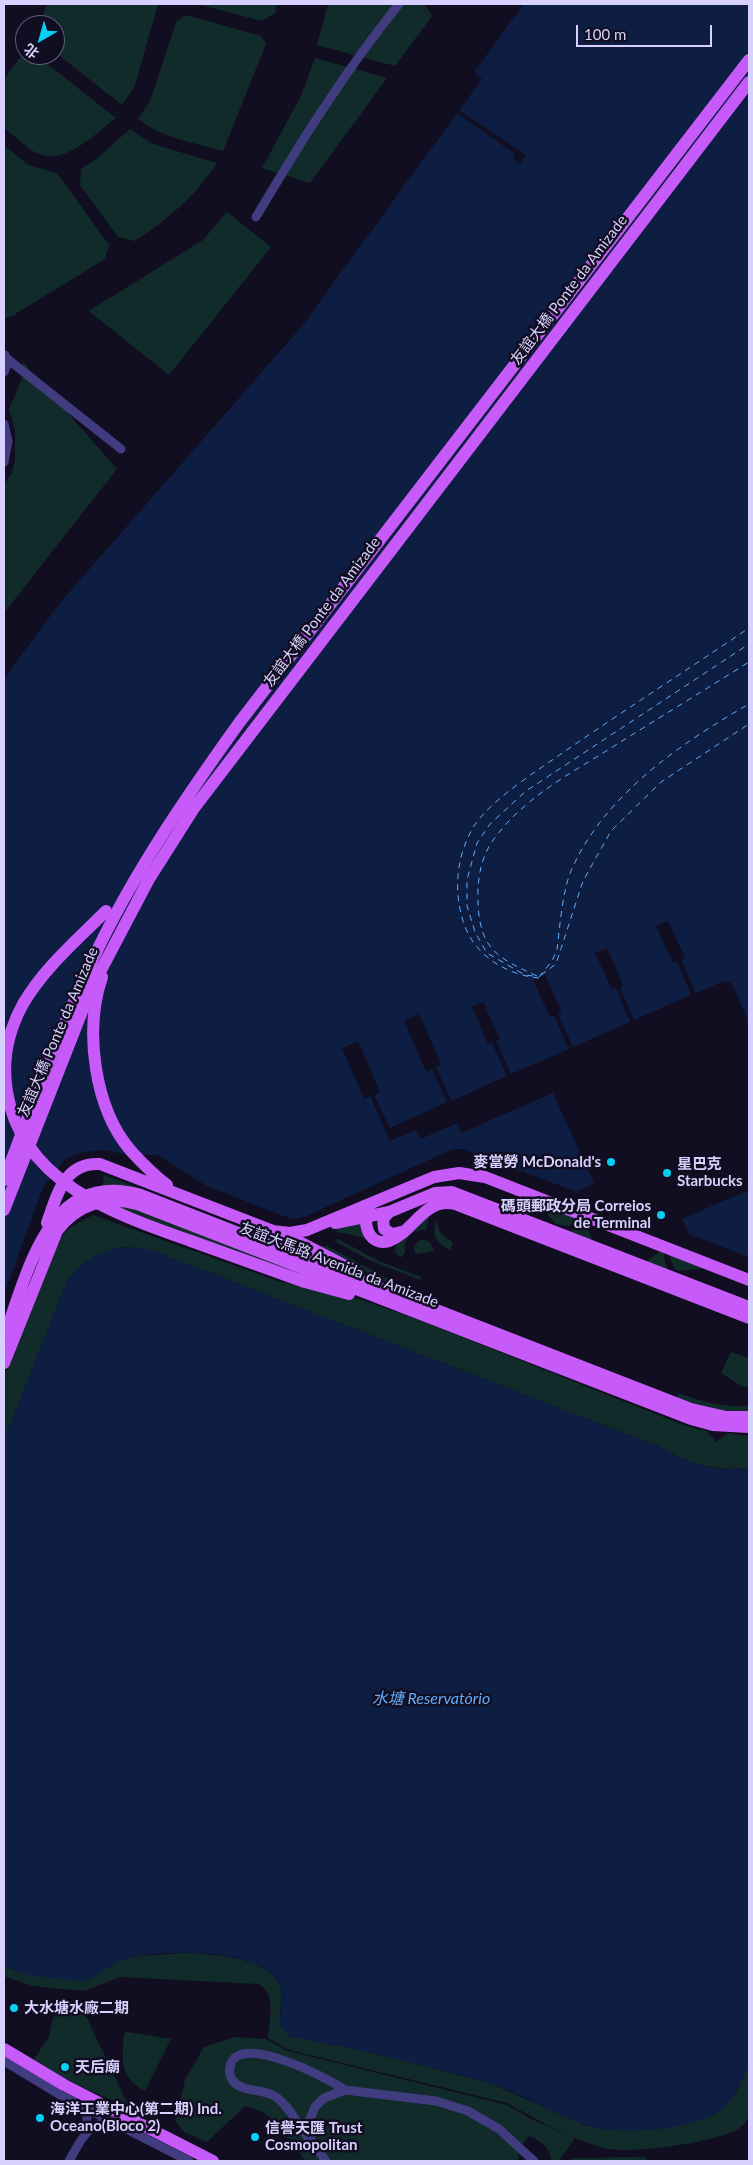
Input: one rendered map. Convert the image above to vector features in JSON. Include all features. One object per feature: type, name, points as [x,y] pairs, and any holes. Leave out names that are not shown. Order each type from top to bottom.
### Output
[{"type":"main road","name":"友誼大橋 Ponte da Amizade","points":[[4,1180],[84,977],[140,872],[183,802],[240,723],[749,60]]},
{"type":"main road","name":"友誼大橋 Ponte da Amizade","points":[[4,1210],[90,991],[149,879],[194,808],[749,82]]},
{"type":"main road","points":[[140,872],[120,897],[48,969],[26,1000],[14,1024],[8,1043],[7,1089],[13,1115],[24,1139],[40,1160],[58,1177],[82,1195],[108,1210],[305,1282],[409,1305]]},
{"type":"main road","points":[[118,935],[101,980],[93,1029],[96,1066],[104,1102],[130,1150],[156,1176],[182,1195]]},
{"type":"main road","points":[[42,1237],[62,1183],[70,1173],[87,1164],[106,1165],[294,1239],[409,1305]]},
{"type":"main road","points":[[313,1227],[366,1203],[381,1200],[421,1182],[446,1174],[479,1175],[749,1280]]},
{"type":"main road","name":"友誼大馬路 Avenida da Amizade","points":[[4,1336],[42,1237],[58,1215],[80,1199],[100,1192],[127,1192],[691,1420],[725,1427],[749,1427]]},
{"type":"main road","points":[[272,1230],[290,1233],[389,1212],[435,1193],[461,1194],[748,1315]]},
{"type":"main road","points":[[381,1200],[366,1217],[367,1230],[378,1241],[388,1241],[432,1206],[451,1203],[647,1279],[748,1315]]},
{"type":"main road","name":"友誼大馬路 Avenida da Amizade","points":[[4,1363],[57,1231],[79,1210],[107,1201],[137,1204],[694,1411],[726,1418],[749,1417]]},
{"type":"main road","points":[[389,1212],[383,1219],[384,1228],[392,1234],[401,1232]]},
{"type":"main road","points":[[4,2049],[64,2085],[213,2161]]},
{"type":"street","points":[[256,217],[335,90],[361,52],[399,4]]},
{"type":"street","points":[[4,372],[6,367],[5,355]]},
{"type":"street","points":[[5,355],[121,449]]},
{"type":"street","points":[[4,424],[8,440],[4,462]]},
{"type":"street","points":[[326,2161],[276,2097],[241,2087],[234,2082],[230,2072],[233,2059],[239,2054],[249,2052],[284,2060],[346,2090],[436,2102],[468,2111],[499,2129],[534,2161]]},
{"type":"street","points":[[4,2062],[77,2104],[189,2161]]},
{"type":"street","points":[[311,2141],[309,2125],[316,2107],[327,2096],[346,2090]]},
{"type":"street","points":[[77,2104],[86,2117],[86,2134]]},
{"type":"street","points":[[69,2161],[93,2126],[101,2123],[118,2125]]},
{"type":"green space","points":[[47,4],[158,4],[134,88],[122,105],[65,60],[65,15],[43,15]]},
{"type":"green space","points":[[197,4],[277,4],[275,13],[262,21]]},
{"type":"green space","points":[[328,4],[425,4],[432,16],[395,66],[317,45]]},
{"type":"green space","points":[[186,15],[261,36],[266,44],[223,151],[157,131],[138,119],[151,99],[176,22]]},
{"type":"green space","points":[[315,58],[387,78],[310,183],[262,168],[301,96]]},
{"type":"green space","points":[[15,64],[49,65],[116,118],[76,148],[54,156],[43,155],[31,150],[4,128],[4,79]]},
{"type":"green space","points":[[130,129],[153,144],[217,163],[200,186],[180,206],[135,241],[118,237],[80,185],[81,169],[95,160]]},
{"type":"green space","points":[[4,145],[28,165],[57,173],[109,245],[105,259],[12,316],[4,318]]},
{"type":"green space","points":[[227,212],[271,247],[169,375],[89,311],[203,240]]},
{"type":"green space","points":[[23,362],[117,469],[4,613],[4,484],[11,475],[15,460],[15,429],[9,409],[21,381]]},
{"type":"green space","points":[[104,1175],[150,1192],[102,1190]]},
{"type":"green space","points":[[542,1201],[583,1218],[569,1226],[556,1224],[541,1207]]},
{"type":"green space","points":[[119,1205],[145,1211],[295,1270],[292,1274],[111,1208]]},
{"type":"green space","points":[[430,1213],[426,1230],[412,1233],[407,1239],[405,1253],[400,1258],[395,1251],[397,1242]]},
{"type":"green space","points":[[93,1215],[278,1281],[362,1300],[414,1318],[686,1426],[707,1431],[716,1442],[727,1433],[749,1436],[749,1468],[725,1469],[692,1462],[660,1447],[151,1250],[127,1247],[115,1248],[67,1281],[4,1441],[4,1377],[50,1256],[61,1237],[72,1226]]},
{"type":"green space","points":[[437,1219],[441,1233],[453,1242],[450,1250],[436,1238],[434,1229]]},
{"type":"green space","points":[[588,1220],[588,1229],[593,1243],[566,1233],[584,1225]]},
{"type":"green space","points":[[361,1222],[366,1236],[382,1245],[385,1249],[362,1237],[337,1232],[338,1226]]},
{"type":"green space","points":[[338,1239],[379,1261],[421,1277],[420,1280],[367,1259],[336,1242]]},
{"type":"green space","points":[[424,1239],[430,1242],[434,1251],[416,1254],[415,1246]]},
{"type":"green space","points":[[327,1246],[396,1283],[424,1295],[426,1302],[313,1247]]},
{"type":"green space","points":[[663,1249],[665,1263],[669,1271],[644,1263]]},
{"type":"green space","points":[[668,1253],[707,1268],[680,1271],[675,1269]]},
{"type":"green space","points":[[731,1352],[749,1358],[749,1388],[741,1386],[721,1373]]},
{"type":"green space","points":[[679,1393],[713,1403],[749,1406],[749,1414],[726,1416],[674,1403]]},
{"type":"green space","points":[[185,1953],[210,1954],[240,1959],[254,1963],[266,1970],[275,1978],[281,1989],[280,2019],[289,2036],[388,2056],[492,2084],[587,2126],[713,2115],[736,2092],[749,2064],[749,2114],[745,2123],[738,2129],[727,2134],[693,2143],[632,2150],[604,2148],[566,2134],[507,2103],[289,2050],[268,2038],[270,2001],[265,1989],[259,1984],[120,1977],[84,1991],[33,1986],[4,1976],[4,1966],[25,1974],[85,1981],[118,1961],[136,1956]]},
{"type":"green space","points":[[62,2012],[85,2014],[129,2107],[86,2089],[32,2062],[49,2037],[53,2018]]},
{"type":"green space","points":[[127,2032],[171,2039],[145,2091],[130,2080],[126,2074],[123,2052],[124,2034]]},
{"type":"green space","points":[[235,2037],[265,2039],[288,2051],[507,2105],[531,2119],[575,2138],[559,2161],[552,2161],[544,2145],[529,2136],[521,2146],[518,2161],[305,2161],[287,2136],[272,2120],[264,2113],[245,2106],[207,2142],[184,2132],[175,2121],[185,2080],[204,2047]]},
{"type":"green space","points":[[645,2157],[647,2161],[570,2161],[573,2158]]},
{"type":"water","points":[[524,4],[749,4],[749,1257],[463,1149],[453,1149],[306,1216],[295,1219],[205,1185],[158,1155],[128,1155],[104,1150],[84,1152],[66,1158],[43,1187],[4,1295],[4,679],[59,604],[302,326],[482,79],[474,72]]},
{"type":"water","name":"水塘 Reservatório","points":[[127,1247],[151,1250],[660,1447],[692,1463],[714,1468],[749,1468],[749,2064],[734,2094],[722,2109],[695,2122],[676,2126],[636,2131],[600,2129],[586,2125],[489,2083],[390,2057],[289,2036],[280,2026],[282,1992],[278,1981],[267,1970],[249,1961],[228,1956],[179,1953],[134,1957],[115,1963],[86,1981],[30,1975],[4,1966],[4,1441],[67,1281],[79,1267],[93,1257],[118,1248]]},
{"type":"pier","points":[[459,110],[526,155],[520,164],[513,158],[515,154],[457,113]]},
{"type":"pier","points":[[668,921],[685,958],[681,960],[696,993],[728,981],[732,984],[749,1023],[749,1190],[682,1219],[690,1236],[576,1191],[594,1184],[553,1093],[461,1133],[457,1123],[421,1139],[416,1130],[390,1141],[370,1096],[364,1099],[342,1048],[358,1041],[380,1092],[374,1095],[390,1128],[447,1102],[432,1069],[426,1072],[404,1021],[419,1014],[442,1065],[436,1067],[451,1101],[507,1076],[492,1043],[488,1044],[472,1007],[483,1002],[500,1039],[496,1041],[511,1074],[569,1049],[554,1016],[550,1017],[533,980],[545,975],[562,1012],[558,1014],[573,1047],[630,1022],[616,988],[612,990],[595,953],[607,948],[623,985],[620,987],[634,1020],[691,995],[677,961],[673,963],[656,926]]},
{"type":"ferry route","points":[[539,978],[515,973],[494,962],[476,946],[464,924],[458,899],[458,874],[463,849],[474,826],[491,806],[527,778],[749,628]]},
{"type":"ferry route","points":[[533,976],[525,975],[487,953],[475,932],[467,906],[467,880],[477,843],[490,824],[526,791],[749,644]]},
{"type":"ferry route","points":[[537,976],[502,957],[487,942],[483,932],[478,903],[478,884],[481,867],[492,842],[509,821],[535,797],[749,662]]},
{"type":"ferry route","points":[[539,977],[552,961],[557,950],[563,899],[571,871],[585,844],[603,819],[623,795],[671,754],[749,704]]},
{"type":"ferry route","points":[[541,975],[556,964],[583,881],[611,831],[661,782],[749,724]]},
{"type":"place","name":"麥當勞 McDonald's","points":[[611,1162]]},
{"type":"place","name":"星巴克 Starbucks","points":[[667,1173]]},
{"type":"place","name":"碼頭郵政分局 Correios de Terminal","points":[[661,1215]]},
{"type":"place","name":"大水塘水廠二期","points":[[14,2008]]},
{"type":"place","name":"天后廟","points":[[65,2067]]},
{"type":"place","name":"海洋工業中心(第二期) Ind. Oceano(Bloco 2)","points":[[40,2118]]},
{"type":"place","name":"信譽天匯 Trust Cosmopolitan","points":[[255,2137]]}]
